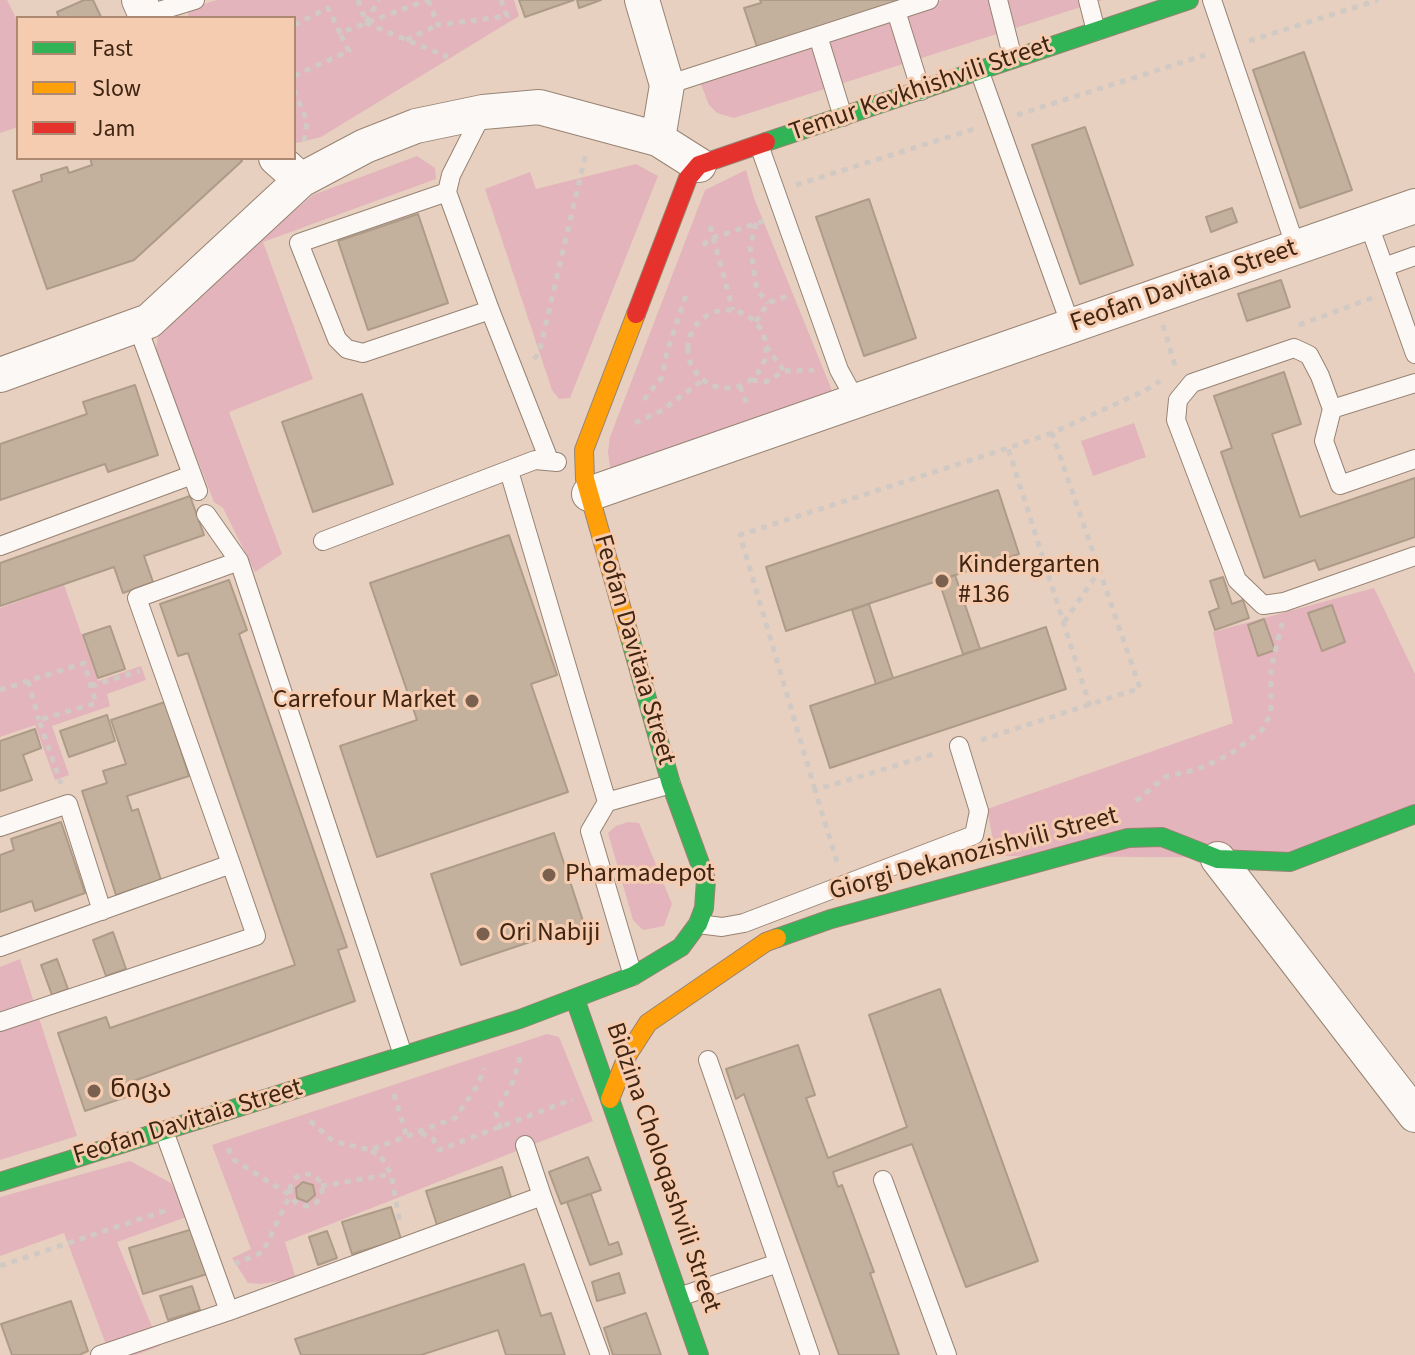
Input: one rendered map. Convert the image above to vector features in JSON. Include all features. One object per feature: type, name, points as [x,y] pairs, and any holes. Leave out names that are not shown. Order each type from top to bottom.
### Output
[{"type":"main road","name":"Temur Kevkhishvili Street","points":[[699,165],[1178,2]]},
{"type":"main road","points":[[587,486],[584,450],[675,209],[688,178],[699,165]]},
{"type":"main road","name":"Feofan Davitaia Street","points":[[0,1182],[575,999],[633,976],[681,947],[698,924],[704,908],[706,880],[671,784],[587,486]]},
{"type":"main road","name":"Giorgi Dekanozishvili Street","points":[[610,1099],[628,1054],[648,1023],[766,942],[831,919],[1128,838],[1162,837],[1218,859],[1290,862],[1415,814]]},
{"type":"main road","name":"Bidzina Choloqashvili Street","points":[[575,999],[699,1355]]},
{"type":"street","points":[[642,0],[667,85],[658,139]]},
{"type":"street","points":[[0,375],[149,321],[293,162],[365,146],[416,126],[483,112],[539,107],[658,139],[699,165]]},
{"type":"street","name":"Feofan Davitaia Street","points":[[587,486],[856,401],[1415,206]]},
{"type":"street","points":[[1218,859],[1415,1115]]},
{"type":"lane","points":[[144,11],[195,0]]},
{"type":"lane","points":[[667,85],[929,0]]},
{"type":"lane","points":[[998,0],[1014,59]]},
{"type":"lane","points":[[1088,0],[1096,31]]},
{"type":"lane","points":[[1212,0],[1296,248]]},
{"type":"lane","points":[[896,11],[921,91]]},
{"type":"lane","points":[[818,36],[843,117]]},
{"type":"lane","points":[[979,70],[1071,326]]},
{"type":"lane","points":[[483,112],[451,175],[447,192],[549,460]]},
{"type":"lane","points":[[759,145],[839,370],[856,401]]},
{"type":"lane","points":[[447,192],[299,243],[337,339],[347,349],[363,353],[490,310]]},
{"type":"lane","points":[[1368,222],[1415,354]]},
{"type":"lane","points":[[1384,267],[1415,256]]},
{"type":"lane","points":[[0,546],[195,483],[137,325]]},
{"type":"lane","points":[[1415,459],[1340,485],[1324,441],[1332,409],[1309,355],[1294,348],[1192,383],[1178,400],[1176,420],[1237,580],[1263,605],[1284,602],[1415,556]]},
{"type":"lane","points":[[1332,409],[1415,383]]},
{"type":"lane","points":[[323,541],[535,460],[559,462],[587,486]]},
{"type":"lane","points":[[509,471],[607,802]]},
{"type":"lane","points":[[206,514],[239,561],[403,1055]]},
{"type":"lane","points":[[0,1022],[256,936],[137,598],[239,561]]},
{"type":"lane","points":[[698,924],[722,927],[744,923],[974,835],[979,811],[959,746]]},
{"type":"lane","points":[[633,976],[590,831],[607,802],[671,784]]},
{"type":"lane","points":[[0,827],[68,804],[102,911]]},
{"type":"lane","points":[[0,947],[231,864]]},
{"type":"lane","points":[[708,1060],[810,1355]]},
{"type":"lane","points":[[164,1131],[229,1311]]},
{"type":"lane","points":[[525,1145],[600,1355]]},
{"type":"lane","points":[[883,1180],[947,1355]]},
{"type":"lane","points":[[100,1355],[542,1196]]},
{"type":"lane","points":[[679,1297],[778,1263]]},
{"type":"path","points":[[358,0],[366,23],[448,57]]},
{"type":"path","points":[[366,23],[379,0]]},
{"type":"path","points":[[340,33],[427,0],[438,25]]},
{"type":"path","points":[[406,40],[438,25],[507,16],[501,0]]},
{"type":"path","points":[[776,192],[1378,0]]},
{"type":"path","points":[[296,24],[328,8],[349,51],[296,75]]},
{"type":"path","points":[[296,95],[307,121],[296,153]]},
{"type":"path","points":[[517,379],[539,353],[595,121]]},
{"type":"path","points":[[700,248],[712,238],[757,222],[785,217]]},
{"type":"path","points":[[757,222],[750,247],[757,290],[768,303]]},
{"type":"path","points":[[710,224],[733,310]]},
{"type":"path","points":[[756,322],[768,303],[809,287]]},
{"type":"path","points":[[634,431],[637,409],[662,377],[687,290]]},
{"type":"path","points":[[733,310],[746,314],[756,322],[766,346],[760,371],[740,386],[727,388],[703,380],[690,359],[688,346],[692,333],[708,314],[733,310]]},
{"type":"path","points":[[766,346],[784,371]]},
{"type":"path","points":[[1168,346],[1177,370]]},
{"type":"path","points":[[751,380],[766,382],[784,371],[839,370]]},
{"type":"path","points":[[635,423],[661,411],[703,380]]},
{"type":"path","points":[[845,886],[740,535],[1052,433],[1144,391]]},
{"type":"path","points":[[815,790],[1140,688],[1052,433]]},
{"type":"path","points":[[1008,448],[1090,706]]},
{"type":"path","points":[[1064,623],[1100,570]]},
{"type":"path","points":[[1128,838],[1131,805],[1165,777],[1198,769],[1229,755],[1262,730],[1271,713],[1271,669],[1280,636],[1284,602]]},
{"type":"path","points":[[0,690],[84,663],[96,703],[39,720]]},
{"type":"path","points":[[91,686],[160,665]]},
{"type":"path","points":[[28,681],[68,804]]},
{"type":"path","points":[[519,1047],[520,1058],[514,1079],[496,1113],[508,1150],[525,1145]]},
{"type":"path","points":[[370,1150],[455,1118],[478,1085],[487,1062]]},
{"type":"path","points":[[394,1093],[407,1138]]},
{"type":"path","points":[[421,1133],[433,1139],[439,1150],[585,1094]]},
{"type":"path","points":[[306,1114],[310,1122],[333,1141],[380,1155],[391,1174],[396,1212],[408,1245]]},
{"type":"path","points":[[228,1146],[234,1160],[290,1195],[301,1206],[317,1202],[321,1186],[310,1174],[294,1179],[290,1195],[263,1252],[237,1263],[231,1250]]},
{"type":"path","points":[[321,1186],[391,1174]]},
{"type":"path","points":[[0,1266],[190,1202]]},
{"type":"shaded area","points":[[0,0],[7,0],[16,18],[16,128],[0,133]]},
{"type":"shaded area","points":[[217,0],[514,0],[519,16],[321,137],[297,143],[296,16],[189,16],[187,9]]},
{"type":"shaded area","points":[[943,0],[1103,0],[734,118],[717,113],[709,105],[699,79]]},
{"type":"shaded area","points":[[417,156],[435,168],[436,179],[263,242],[313,379],[229,412],[282,554],[255,572],[223,508],[214,502],[163,371],[156,349],[160,321],[313,195]]},
{"type":"shaded area","points":[[636,164],[658,176],[570,398],[559,399],[552,390],[485,189],[530,172],[536,189]]},
{"type":"shaded area","points":[[746,170],[754,198],[833,393],[611,474],[608,452],[610,437],[705,190]]},
{"type":"shaded area","points":[[1134,423],[1146,457],[1093,476],[1081,441]]},
{"type":"shaded area","points":[[64,585],[98,681],[141,666],[146,680],[107,694],[110,706],[52,726],[69,775],[55,780],[35,725],[0,737],[0,608]]},
{"type":"shaded area","points":[[1374,588],[1415,674],[1415,811],[1289,858],[996,856],[987,809],[1233,723],[1213,632]]},
{"type":"shaded area","points":[[628,822],[639,823],[672,904],[664,926],[643,930],[633,920],[608,833]]},
{"type":"shaded area","points":[[20,959],[77,1136],[0,1160],[0,967]]},
{"type":"shaded area","points":[[547,1034],[559,1037],[593,1121],[285,1242],[296,1279],[248,1283],[232,1258],[251,1249],[212,1145]]},
{"type":"shaded area","points":[[130,1161],[171,1183],[189,1216],[117,1242],[160,1346],[136,1355],[110,1355],[64,1233],[0,1256],[0,1197]]},
{"type":"building","points":[[84,0],[93,0],[101,16],[58,16],[57,12]]},
{"type":"building","points":[[519,0],[574,0],[525,17]]},
{"type":"building","points":[[577,0],[601,0],[579,8]]},
{"type":"building","points":[[760,0],[906,0],[758,50],[744,8],[761,3]]},
{"type":"building","points":[[1304,52],[1352,190],[1300,208],[1253,70]]},
{"type":"building","points":[[1085,127],[1133,265],[1080,284],[1032,145]]},
{"type":"building","points":[[91,160],[242,161],[134,260],[47,289],[13,191],[42,181],[41,175],[67,167],[69,173],[92,165]]},
{"type":"building","points":[[869,199],[916,338],[864,356],[816,217]]},
{"type":"building","points":[[1232,208],[1237,222],[1211,232],[1206,217]]},
{"type":"building","points":[[418,214],[448,303],[368,330],[338,241]]},
{"type":"building","points":[[1281,280],[1290,307],[1247,321],[1238,294]]},
{"type":"building","points":[[1284,372],[1301,424],[1272,434],[1300,517],[1415,478],[1415,537],[1319,570],[1315,560],[1264,578],[1221,452],[1232,448],[1214,396]]},
{"type":"building","points":[[135,385],[158,455],[108,472],[105,464],[0,500],[0,444],[87,414],[83,402]]},
{"type":"building","points":[[362,394],[393,484],[313,512],[282,422]]},
{"type":"building","points":[[998,490],[1019,554],[786,631],[766,567]]},
{"type":"building","points":[[190,496],[204,535],[144,556],[153,582],[123,593],[114,567],[0,606],[0,563]]},
{"type":"building","points":[[509,535],[557,675],[531,684],[568,792],[377,857],[340,746],[417,720],[370,583]]},
{"type":"building","points":[[955,575],[980,649],[963,654],[939,581]]},
{"type":"building","points":[[1223,577],[1232,604],[1243,600],[1249,618],[1215,630],[1209,612],[1219,608],[1210,581]]},
{"type":"building","points":[[229,580],[247,630],[239,634],[347,947],[338,950],[355,1001],[128,1083],[132,1095],[85,1111],[58,1033],[106,1017],[110,1028],[295,965],[188,653],[178,656],[160,604]]},
{"type":"building","points":[[869,604],[893,678],[876,684],[852,610]]},
{"type":"building","points":[[1332,605],[1345,642],[1322,651],[1308,613]]},
{"type":"building","points":[[1264,619],[1275,650],[1258,656],[1248,625]]},
{"type":"building","points":[[110,626],[125,669],[98,678],[83,635]]},
{"type":"building","points":[[1046,627],[1066,689],[830,768],[810,706]]},
{"type":"building","points":[[165,702],[189,776],[127,796],[132,811],[138,809],[161,880],[116,895],[82,791],[107,783],[103,771],[126,764],[111,720]]},
{"type":"building","points":[[107,715],[115,741],[69,757],[60,731]]},
{"type":"building","points":[[35,729],[41,748],[23,755],[32,780],[0,791],[0,741]]},
{"type":"building","points":[[61,822],[85,893],[35,911],[32,901],[0,912],[0,855],[14,850],[11,839]]},
{"type":"building","points":[[554,833],[584,924],[461,965],[431,874]]},
{"type":"building","points":[[113,932],[126,969],[106,976],[93,940]]},
{"type":"building","points":[[57,959],[68,989],[52,995],[41,965]]},
{"type":"building","points":[[940,989],[1038,1261],[966,1287],[912,1144],[833,1172],[838,1187],[842,1185],[874,1272],[870,1273],[899,1355],[839,1355],[744,1094],[736,1099],[726,1069],[798,1045],[815,1095],[806,1098],[828,1158],[907,1127],[869,1015]]},
{"type":"building","points":[[588,1157],[601,1190],[561,1204],[549,1172]]},
{"type":"building","points":[[502,1167],[512,1201],[437,1225],[426,1191]]},
{"type":"building","points":[[303,1182],[313,1185],[315,1195],[307,1202],[297,1198],[296,1188]]},
{"type":"building","points":[[591,1194],[609,1245],[618,1242],[622,1254],[590,1265],[567,1202]]},
{"type":"building","points":[[391,1207],[401,1239],[352,1254],[342,1222]]},
{"type":"building","points":[[193,1229],[207,1274],[143,1294],[129,1248]]},
{"type":"building","points":[[327,1231],[337,1258],[318,1265],[309,1237]]},
{"type":"building","points":[[524,1264],[541,1316],[551,1313],[565,1355],[506,1355],[498,1330],[421,1355],[301,1355],[295,1339]]},
{"type":"building","points":[[619,1273],[625,1293],[597,1301],[592,1282]]},
{"type":"building","points":[[192,1286],[200,1310],[168,1320],[160,1296]]},
{"type":"building","points":[[71,1301],[88,1351],[79,1355],[12,1355],[1,1324]]},
{"type":"building","points":[[646,1313],[661,1355],[613,1355],[604,1328]]},
{"type":"traffic: fast","points":[[766,142],[1189,0]]},
{"type":"traffic: fast","points":[[0,1182],[520,1019],[633,976],[681,947],[698,924],[704,908],[706,880],[671,784],[630,638]]},
{"type":"traffic: fast","points":[[777,938],[831,919],[1128,838],[1162,837],[1218,859],[1290,862],[1415,814]]},
{"type":"traffic: fast","points":[[575,999],[699,1355]]},
{"type":"traffic: slow","points":[[630,638],[585,479],[584,450],[636,314]]},
{"type":"traffic: slow","points":[[610,1099],[628,1054],[648,1023],[766,942],[777,938]]},
{"type":"traffic: jam","points":[[636,314],[688,178],[699,165],[766,142]]},
{"type":"place","name":"Kindergarten #136","points":[[942,581]]},
{"type":"place","name":"Carrefour Market","points":[[472,701]]},
{"type":"place","name":"Pharmadepot","points":[[549,875]]},
{"type":"place","name":"Ori Nabiji","points":[[483,934]]},
{"type":"place","name":"ნიცა","points":[[94,1091]]}]
